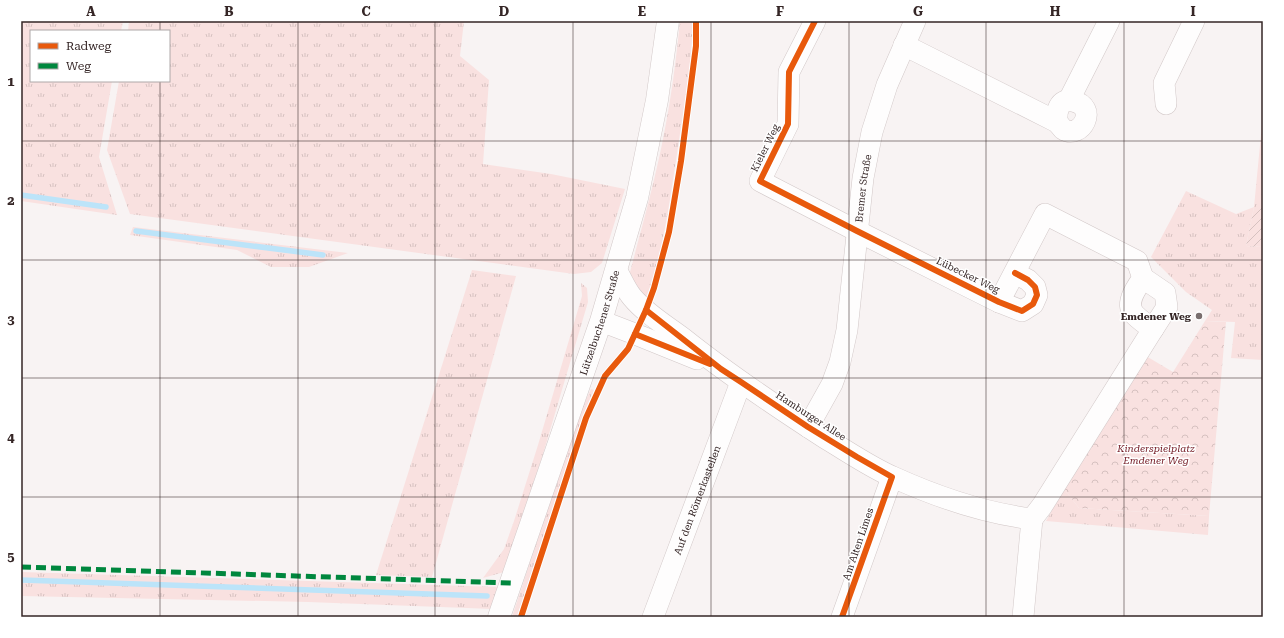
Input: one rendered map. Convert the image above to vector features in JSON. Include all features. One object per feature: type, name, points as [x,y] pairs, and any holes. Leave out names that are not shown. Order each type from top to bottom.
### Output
[{"type":"main road","name":"Lützelbuchener Straße","points":[[499,617],[601,321],[638,198],[662,70],[668,21]]},
{"type":"street","name":"Kieler Weg","points":[[815,21],[789,72],[788,124],[760,181],[857,231]]},
{"type":"street","name":"Bremer Straße","points":[[808,427],[832,384],[840,362],[847,330],[862,178],[872,132],[887,85],[915,21]]},
{"type":"street","points":[[904,44],[1057,122],[1064,129],[1073,131],[1080,128],[1086,120],[1086,109],[1079,102],[1069,100],[1109,21]]},
{"type":"street","points":[[1166,104],[1164,83],[1194,21]]},
{"type":"street","name":"Lübecker Weg","points":[[999,302],[1016,273],[1045,214],[1137,262],[1143,278]]},
{"type":"street","name":"Lübecker Weg","points":[[857,231],[999,302],[1022,311],[1033,304],[1037,294],[1035,286],[1016,273]]},
{"type":"street","name":"Hamburger Allee","points":[[617,271],[632,297],[646,310],[721,369],[808,427],[857,457],[892,477],[983,511],[1006,516],[1032,519]]},
{"type":"street","points":[[1023,617],[1032,519],[1042,506],[1153,329],[1167,306],[1165,293],[1143,278],[1133,293],[1130,305],[1134,315],[1153,329]]},
{"type":"street","name":"Hamburger Allee","points":[[601,321],[721,369]]},
{"type":"street","name":"Auf den Römerkastellen","points":[[652,617],[741,382]]},
{"type":"street","name":"Am Alten Limes","points":[[842,617],[892,477]]},
{"type":"green space","points":[[21,21],[123,21],[121,30],[30,30],[30,82],[112,82],[99,157],[117,215],[21,201]]},
{"type":"green space","points":[[129,21],[464,21],[460,56],[489,80],[483,164],[551,174],[625,189],[602,263],[591,272],[574,274],[130,214],[107,150],[119,82],[170,82],[170,30],[128,30]]},
{"type":"green space","points":[[680,21],[693,21],[689,69],[666,224],[657,262],[646,298],[629,276],[663,139],[673,80]]},
{"type":"green space","points":[[1263,114],[1263,207],[1254,207]]},
{"type":"green space","points":[[1186,191],[1236,214],[1254,207],[1246,246],[1263,247],[1263,360],[1231,358],[1235,322],[1205,321],[1212,310],[1186,292],[1151,257]]},
{"type":"green space","points":[[1254,207],[1263,207],[1263,247],[1246,246]]},
{"type":"green space","points":[[133,227],[348,253],[309,267],[271,267],[237,250],[130,235]]},
{"type":"green space","points":[[472,270],[516,276],[432,577],[376,575]]},
{"type":"green space","points":[[581,283],[587,288],[588,302],[543,454],[504,572],[483,578],[504,549],[514,521],[582,296]]},
{"type":"green space","name":"Kinderspielplatz Emdener Weg","points":[[1205,321],[1226,322],[1209,516],[1079,508],[1064,489],[1146,356],[1173,372]]},
{"type":"green space","points":[[591,389],[594,390],[582,418],[517,617],[512,617],[578,416]]},
{"type":"green space","points":[[1064,489],[1079,508],[1209,516],[1208,535],[1046,521]]},
{"type":"green space","points":[[21,572],[499,587],[493,609],[308,602],[21,596]]},
{"type":"waterway","points":[[21,195],[106,207]]},
{"type":"waterway","points":[[136,231],[323,255]]},
{"type":"waterway","points":[[21,580],[487,596]]},
{"type":"marked path","points":[[21,567],[511,583]]},
{"type":"cycle path","points":[[521,617],[586,418],[605,376],[628,349],[646,310],[654,288],[669,232],[681,161],[696,46],[696,21]]},
{"type":"cycle path","points":[[815,21],[789,72],[788,124],[760,181],[999,302],[1022,311],[1033,304],[1037,295],[1035,287],[1028,280],[1015,273]]},
{"type":"cycle path","points":[[646,310],[721,369],[808,427],[892,477],[842,617]]},
{"type":"cycle path","points":[[635,334],[710,364]]},
{"type":"place","name":"Emdener Weg","points":[[1199,316]]}]
